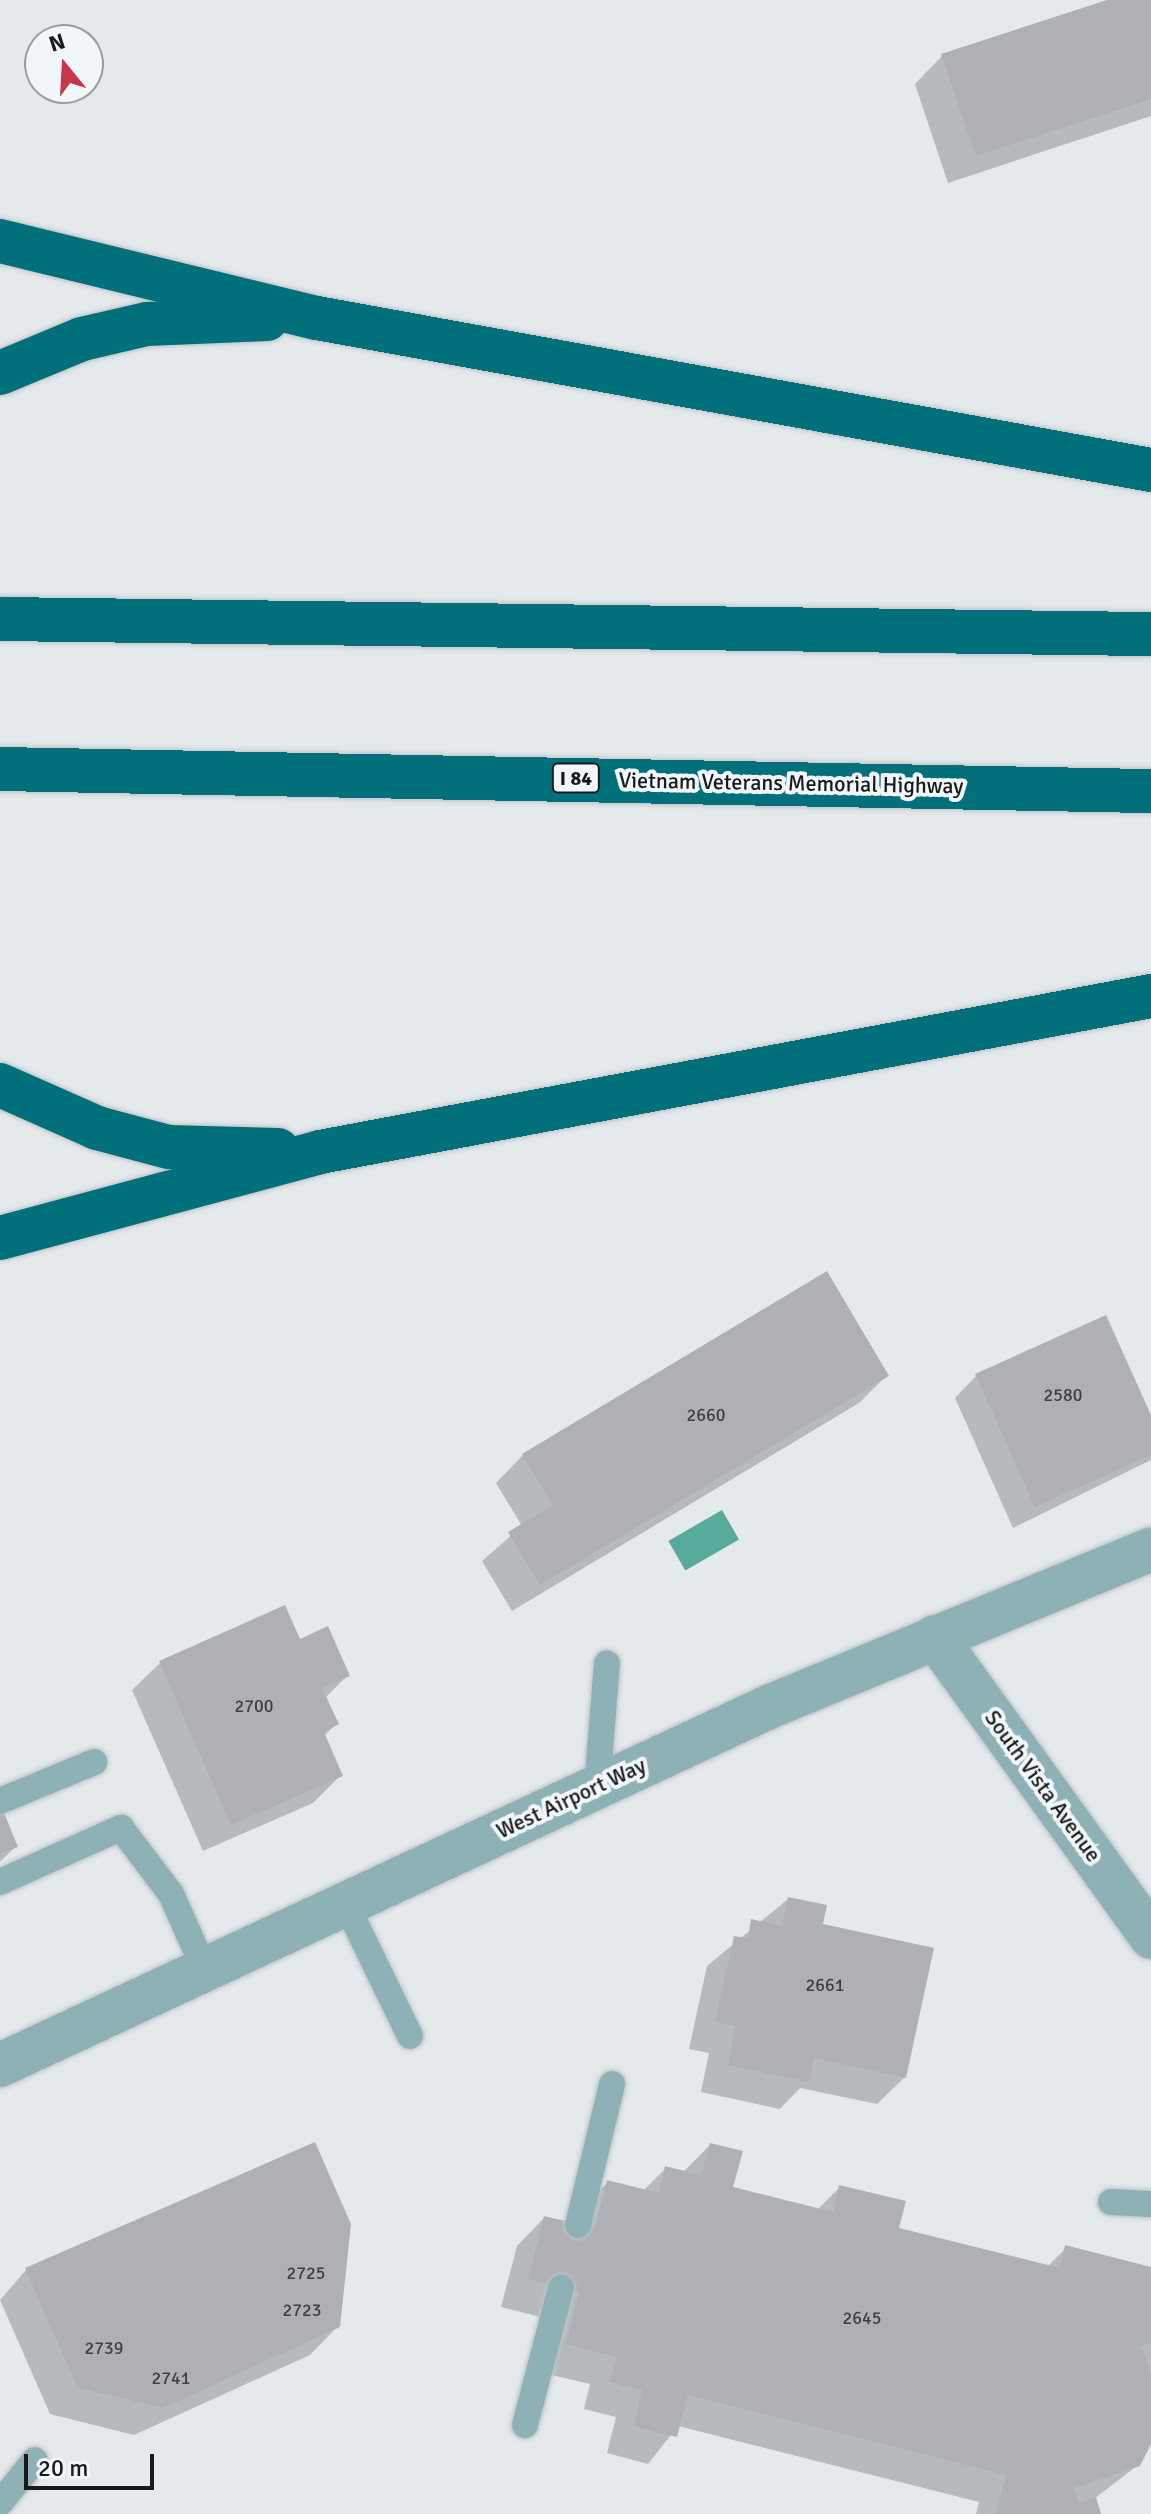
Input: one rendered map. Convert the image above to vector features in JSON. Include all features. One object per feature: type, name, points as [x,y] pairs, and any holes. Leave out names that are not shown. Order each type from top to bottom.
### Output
[{"type":"highway","points":[[0,241],[317,318],[1151,470]]},
{"type":"highway","points":[[0,373],[147,324],[317,318]]},
{"type":"highway","points":[[0,619],[1151,634]]},
{"type":"highway","name":"Vietnam Veterans Memorial Highway","points":[[0,769],[1151,791]]},
{"type":"highway","points":[[0,1238],[320,1152],[1151,996]]},
{"type":"highway","points":[[0,1085],[97,1128],[169,1147],[320,1152]]},
{"type":"street","name":"West Airport Way","points":[[0,2065],[344,1900],[935,1637],[1151,1549]]},
{"type":"street","name":"South Vista Avenue","points":[[935,1637],[1151,1937]]},
{"type":"lane","points":[[597,1787],[607,1663]]},
{"type":"lane","points":[[0,1801],[94,1762]]},
{"type":"lane","points":[[0,1882],[121,1828],[171,1894],[204,1968]]},
{"type":"lane","points":[[344,1900],[410,2036]]},
{"type":"lane","points":[[578,2225],[612,2084]]},
{"type":"lane","points":[[1111,2202],[1151,2204]]},
{"type":"lane","points":[[525,2425],[561,2288]]},
{"type":"lane","points":[[0,2503],[35,2460]]},
{"type":"shaded area","points":[[722,1510],[739,1539],[685,1570],[668,1541]]},
{"type":"building","points":[[1107,0],[1151,0],[1151,99],[976,156],[941,54]]},
{"type":"building","points":[[827,1271],[889,1376],[540,1585],[508,1532],[553,1505],[522,1454]]},
{"type":"building","points":[[1106,1315],[1151,1415],[1151,1455],[1035,1507],[975,1374]]},
{"type":"building","points":[[285,1605],[300,1639],[328,1626],[350,1676],[322,1688],[339,1724],[324,1732],[343,1776],[231,1825],[159,1661]]},
{"type":"building","points":[[0,1803],[18,1847],[0,1854]]},
{"type":"building","points":[[788,1897],[827,1905],[823,1924],[934,1948],[906,2078],[814,2058],[809,2082],[728,2065],[736,2026],[715,2022],[734,1936],[748,1938],[751,1919],[782,1926]]},
{"type":"building","points":[[315,2142],[351,2224],[340,2327],[163,2408],[77,2387],[25,2268]]},
{"type":"building","points":[[710,2143],[743,2151],[733,2187],[833,2212],[839,2185],[906,2201],[899,2228],[1060,2268],[1065,2245],[1151,2267],[1151,2343],[1141,2346],[1151,2373],[1151,2444],[1140,2466],[1074,2488],[1079,2503],[1096,2497],[1101,2514],[996,2514],[1006,2475],[688,2395],[677,2437],[634,2426],[642,2390],[610,2382],[617,2357],[566,2344],[579,2292],[528,2279],[544,2216],[595,2228],[607,2180],[659,2193],[665,2166],[701,2175]]}]
